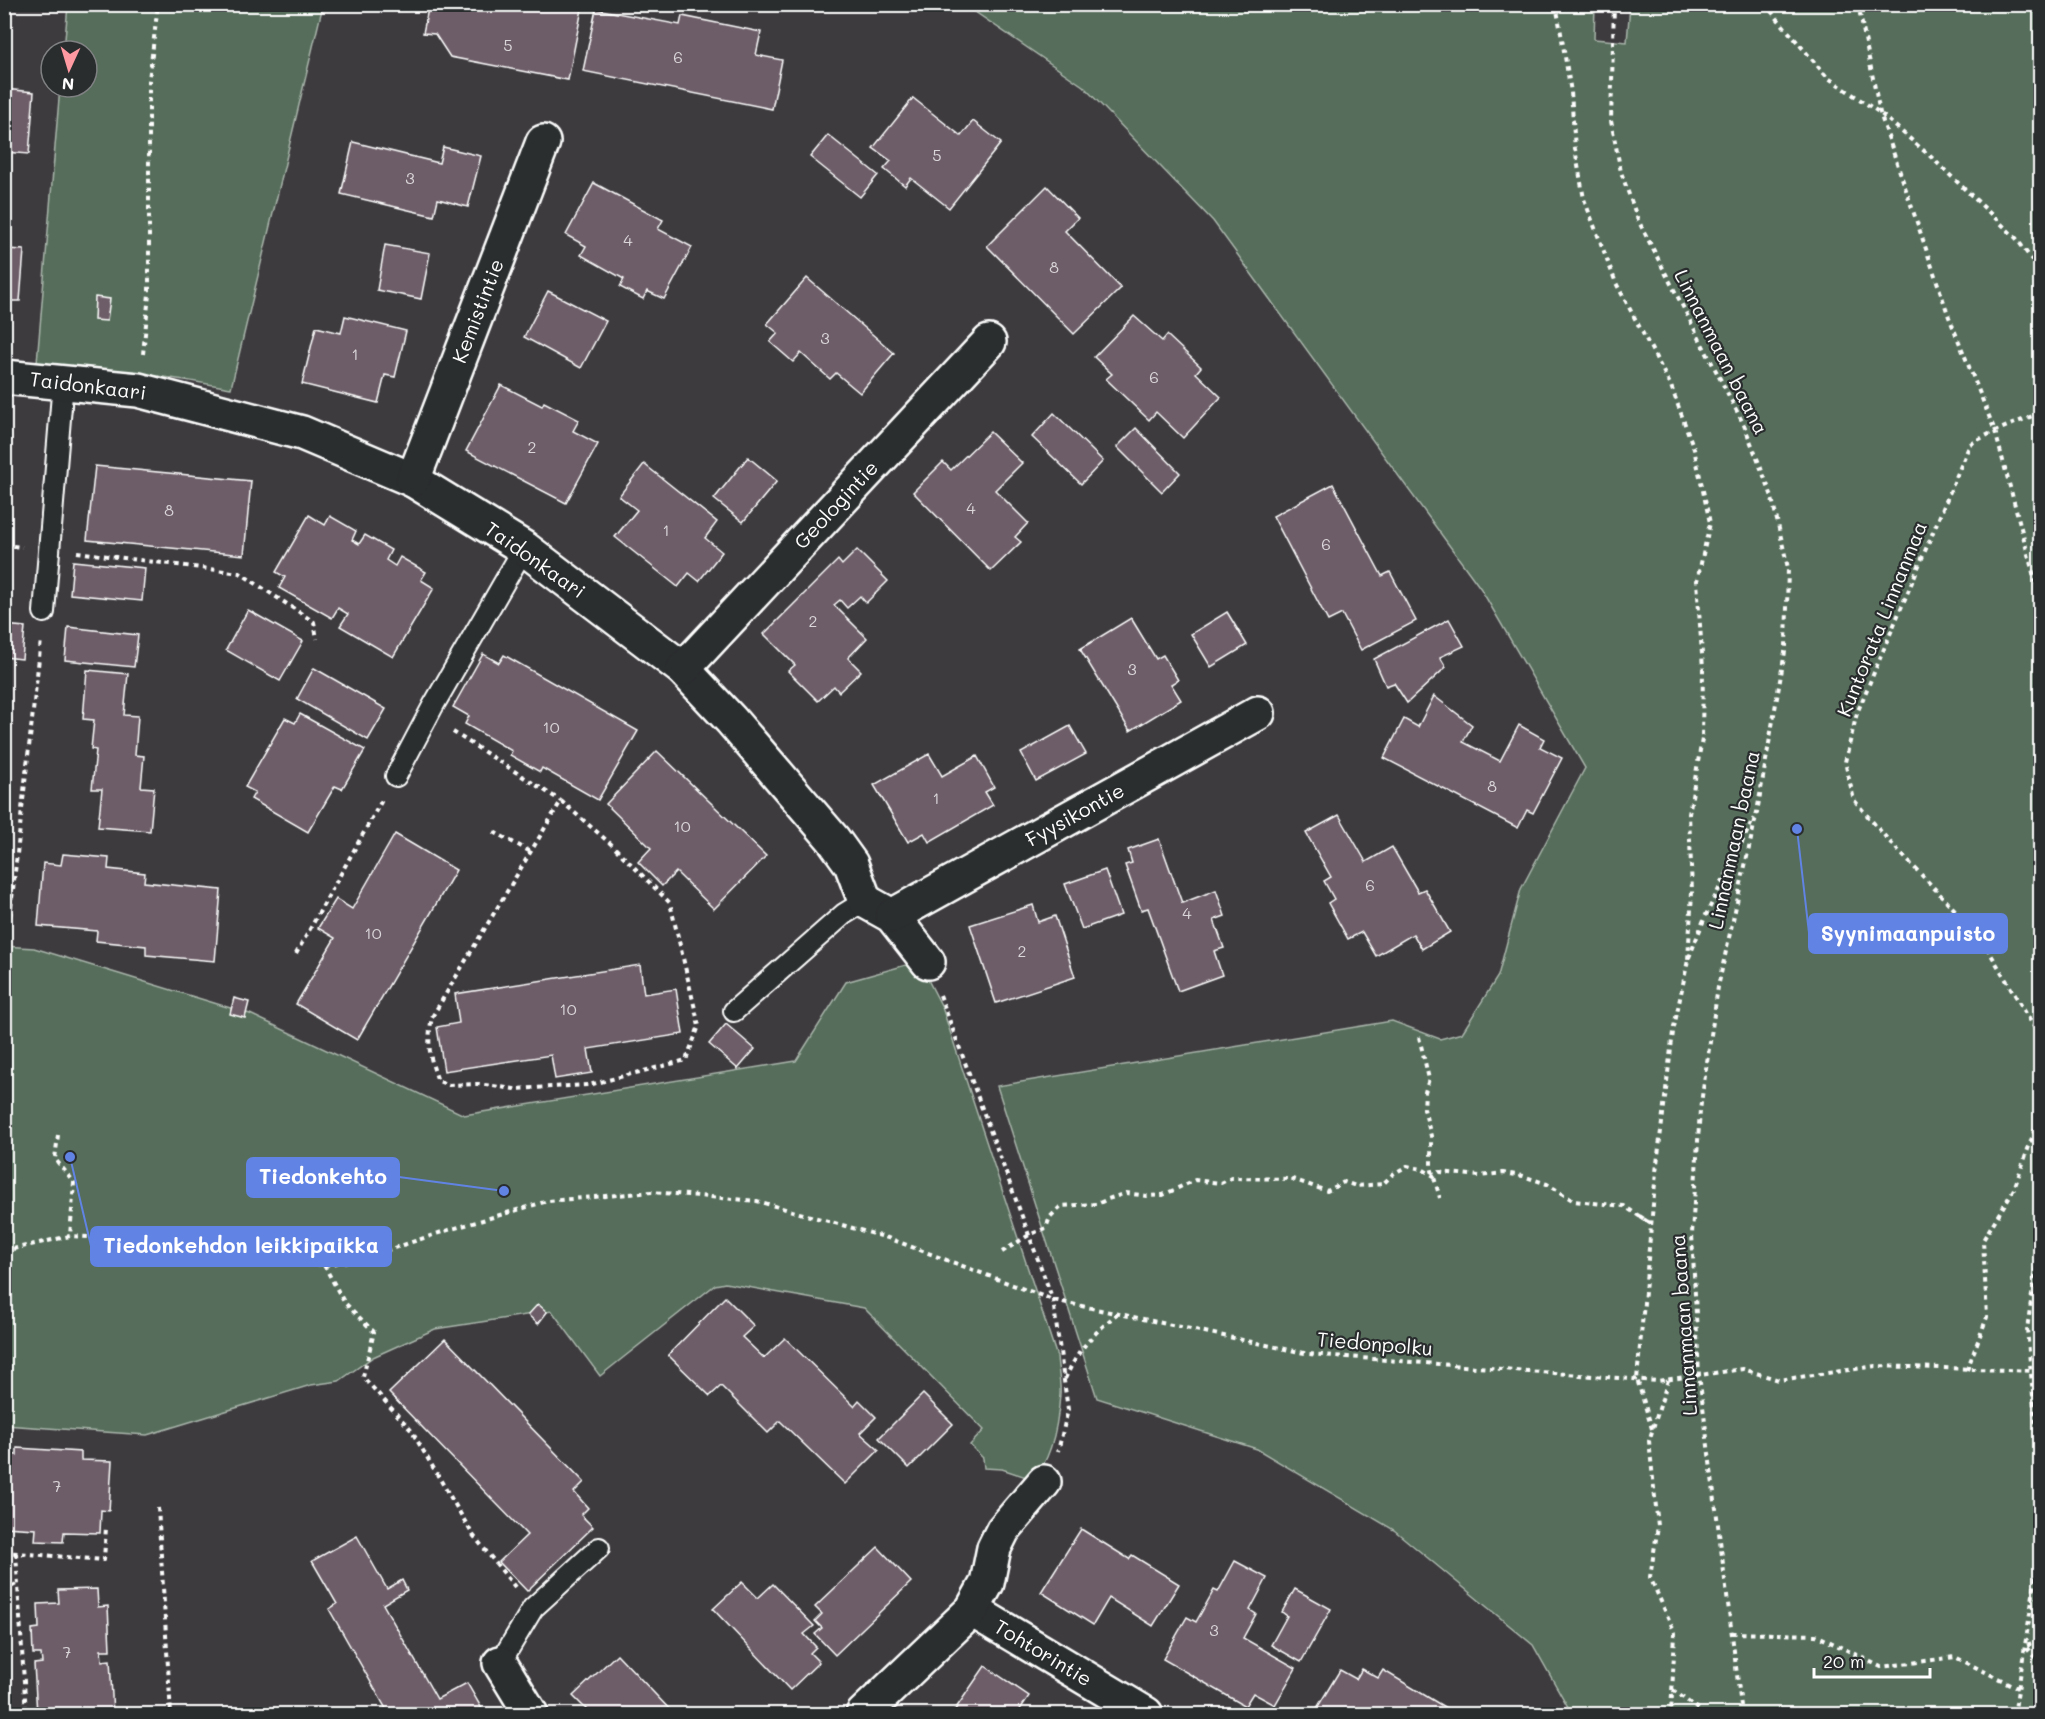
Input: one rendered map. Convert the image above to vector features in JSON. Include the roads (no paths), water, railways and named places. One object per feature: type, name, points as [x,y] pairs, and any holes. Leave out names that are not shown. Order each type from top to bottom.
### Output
[{"type":"street","name":"Kemistintie","points":[[413,480],[543,141]]},
{"type":"street","name":"Geologintie","points":[[683,669],[989,342]]},
{"type":"street","name":"Taidonkaari","points":[[4,376],[138,390],[302,433],[413,480],[524,548],[683,669],[731,720],[833,839],[879,909],[928,962]]},
{"type":"street","name":"Fyysikontie","points":[[879,909],[1258,713]]},
{"type":"street","points":[[863,1714],[972,1610],[987,1583],[994,1548],[1002,1530],[1044,1482]]},
{"type":"street","name":"Tohtorintie","points":[[972,1610],[1146,1714]]},
{"type":"street","points":[[500,1663],[531,1714]]},
{"type":"lane","points":[[44,612],[63,382]]},
{"type":"lane","points":[[396,776],[524,548]]},
{"type":"lane","points":[[734,1011],[844,914],[879,909]]},
{"type":"lane","points":[[500,1663],[533,1608],[599,1548]]},
{"type":"place","name":"Syynimaanpuisto","points":[[1797,829]]},
{"type":"place","name":"Tiedonkehdon leikkipaikka","points":[[70,1157]]},
{"type":"place","name":"Tiedonkehto","points":[[504,1191]]}]
